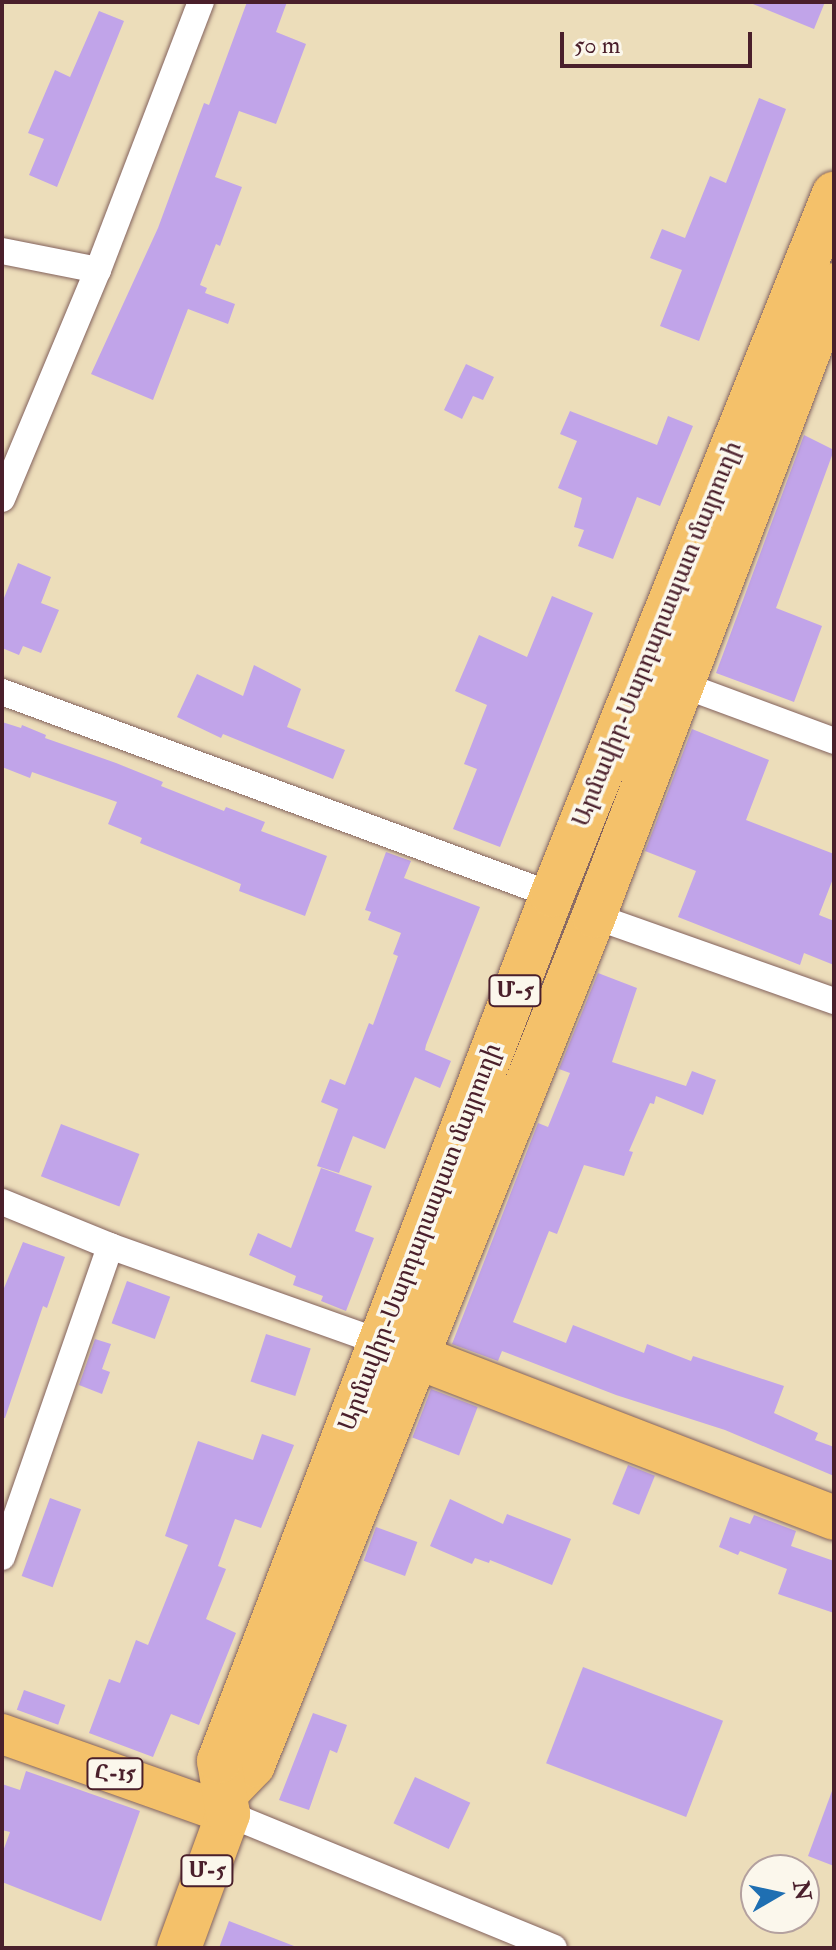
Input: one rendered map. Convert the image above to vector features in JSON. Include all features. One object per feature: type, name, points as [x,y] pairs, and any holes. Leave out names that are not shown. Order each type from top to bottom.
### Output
[{"type":"highway","name":"Արմավիր-Սարդարապատ մայրուղի","points":[[179,1948],[227,1803],[253,1765],[552,895],[834,194]]},
{"type":"highway","name":"Արմավիր-Սարդարապատ մայրուղի","points":[[398,1349],[594,916],[834,285]]},
{"type":"highway","name":"Արմավիր-Սարդարապատ մայրուղի","points":[[398,1349],[834,1518]]},
{"type":"main road","name":"Հ-15","points":[[2,1734],[227,1803]]},
{"type":"street","points":[[2,499],[98,270],[201,2]]},
{"type":"street","points":[[2,251],[98,270]]},
{"type":"street","points":[[683,685],[834,741]]},
{"type":"street","points":[[2,692],[552,895]]},
{"type":"street","points":[[594,916],[834,1001]]},
{"type":"street","points":[[2,1202],[110,1246],[398,1349]]},
{"type":"street","points":[[2,1557],[110,1246]]},
{"type":"street","points":[[227,1803],[554,1948]]},
{"type":"building","points":[[247,2],[287,2],[276,32],[306,44],[276,124],[239,111],[215,177],[242,187],[220,246],[216,244],[200,285],[207,288],[205,293],[235,304],[228,324],[188,309],[153,400],[91,374],[158,228],[204,103],[209,105]]},
{"type":"building","points":[[748,2],[825,2],[814,29]]},
{"type":"building","points":[[99,11],[124,21],[57,187],[29,175],[44,139],[28,133],[55,70],[70,77]]},
{"type":"building","points":[[759,98],[786,109],[699,341],[660,326],[682,270],[650,258],[662,229],[685,238],[710,176],[726,183]]},
{"type":"building","points":[[466,364],[494,377],[483,400],[473,396],[462,419],[444,410]]},
{"type":"building","points":[[570,411],[657,445],[668,416],[693,426],[660,506],[637,497],[613,559],[578,546],[584,530],[574,527],[582,498],[558,488],[577,441],[560,434]]},
{"type":"building","points":[[804,435],[834,450],[776,608],[822,626],[794,702],[716,673]]},
{"type":"building","points":[[18,563],[51,577],[41,603],[59,610],[41,653],[23,646],[19,655],[2,648],[2,603]]},
{"type":"building","points":[[552,596],[593,613],[500,847],[453,829],[477,769],[464,764],[487,705],[455,691],[479,635],[527,657]]},
{"type":"building","points":[[254,665],[301,689],[287,727],[345,750],[333,779],[223,734],[221,738],[177,717],[197,674],[243,696]]},
{"type":"building","points":[[2,722],[21,728],[22,725],[46,735],[45,738],[163,782],[161,786],[224,811],[226,807],[265,822],[261,831],[327,856],[305,916],[239,891],[241,884],[140,843],[142,838],[108,824],[117,802],[32,772],[30,778],[2,767]]},
{"type":"building","points":[[692,729],[769,760],[746,820],[834,854],[834,876],[819,915],[834,921],[834,965],[804,953],[800,965],[678,917],[696,871],[645,851]]},
{"type":"building","points":[[386,852],[411,861],[404,878],[480,907],[426,1045],[425,1050],[451,1061],[440,1088],[415,1077],[385,1149],[353,1136],[339,1173],[317,1166],[338,1109],[321,1102],[330,1079],[345,1085],[369,1023],[373,1025],[398,956],[393,954],[401,933],[368,920],[371,912],[365,910]]},
{"type":"building","points":[[598,973],[637,988],[612,1062],[686,1086],[692,1071],[716,1080],[703,1115],[656,1096],[629,1151],[633,1152],[624,1176],[584,1165],[557,1234],[549,1231],[513,1322],[566,1343],[573,1325],[644,1353],[647,1344],[691,1361],[693,1356],[784,1386],[774,1413],[818,1433],[815,1440],[834,1447],[834,1476],[725,1430],[616,1395],[502,1351],[498,1361],[452,1344],[538,1123],[548,1127],[570,1073],[559,1069]]},
{"type":"building","points":[[61,1124],[139,1154],[119,1206],[41,1176]]},
{"type":"building","points":[[321,1168],[372,1186],[355,1231],[374,1238],[346,1311],[321,1301],[323,1296],[293,1285],[296,1276],[249,1255],[258,1233],[291,1248]]},
{"type":"building","points":[[23,1242],[65,1257],[47,1308],[43,1306],[5,1418],[2,1418],[2,1293]]},
{"type":"building","points":[[127,1281],[170,1297],[155,1339],[112,1323]]},
{"type":"building","points":[[266,1334],[311,1349],[295,1396],[251,1382]]},
{"type":"building","points":[[95,1339],[111,1344],[102,1369],[110,1372],[102,1394],[79,1385]]},
{"type":"building","points":[[431,1389],[478,1407],[459,1455],[412,1438]]},
{"type":"building","points":[[262,1434],[294,1445],[261,1528],[235,1519],[218,1566],[226,1569],[206,1619],[236,1633],[199,1725],[171,1714],[153,1757],[89,1733],[109,1679],[120,1683],[136,1640],[148,1645],[188,1545],[165,1536],[198,1441],[253,1460]]},
{"type":"building","points":[[628,1465],[655,1476],[639,1515],[612,1504]]},
{"type":"building","points":[[50,1498],[81,1509],[53,1587],[22,1576]]},
{"type":"building","points":[[450,1499],[503,1524],[507,1514],[571,1539],[552,1585],[490,1560],[489,1563],[475,1558],[472,1564],[430,1546]]},
{"type":"building","points":[[754,1515],[796,1531],[791,1546],[834,1561],[834,1613],[778,1594],[787,1569],[740,1551],[738,1555],[719,1547],[730,1517],[750,1524]]},
{"type":"building","points":[[376,1527],[417,1542],[405,1576],[364,1561]]},
{"type":"building","points":[[583,1667],[723,1721],[686,1817],[546,1763]]},
{"type":"building","points":[[24,1690],[65,1705],[58,1725],[17,1710]]},
{"type":"building","points":[[313,1713],[347,1725],[337,1753],[330,1750],[309,1810],[279,1800]]},
{"type":"building","points":[[26,1771],[140,1811],[101,1921],[2,1882],[2,1854],[10,1832],[2,1830],[2,1784],[20,1790]]},
{"type":"building","points":[[415,1777],[470,1803],[449,1849],[393,1823]]},
{"type":"building","points":[[832,1791],[834,1866],[820,1861],[820,1854],[809,1854]]},
{"type":"building","points":[[229,1921],[294,1946],[294,1948],[219,1948]]}]
